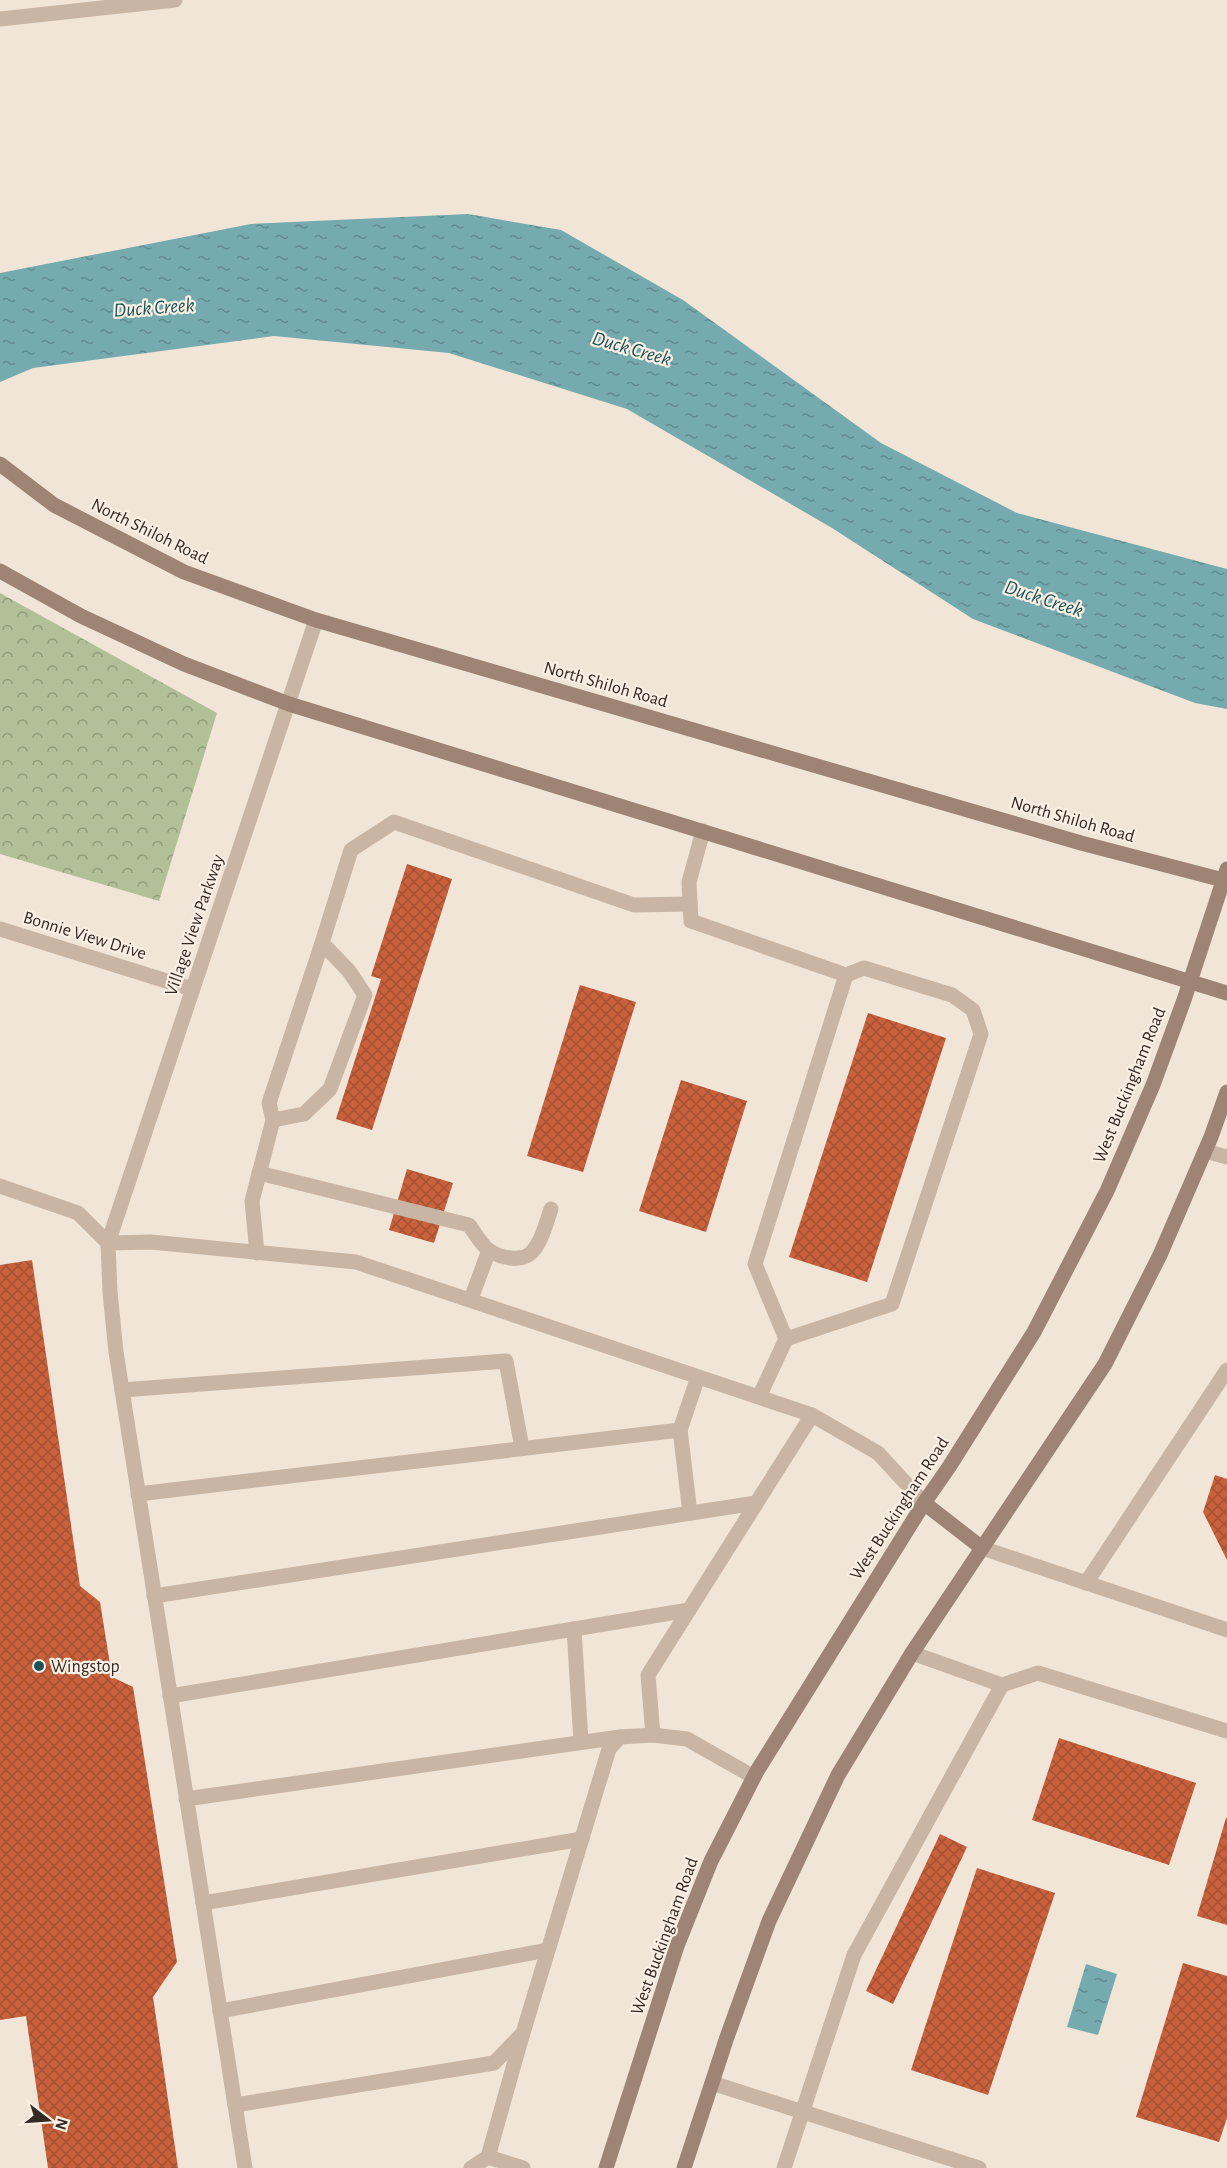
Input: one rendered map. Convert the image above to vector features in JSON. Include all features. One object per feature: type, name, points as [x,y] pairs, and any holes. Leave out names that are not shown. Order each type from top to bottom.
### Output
[{"type":"main road","name":"North Shiloh Road","points":[[0,464],[54,505],[184,572],[316,620],[1081,843],[1226,877]]},
{"type":"main road","points":[[0,571],[122,636],[184,664],[289,704],[1227,993]]},
{"type":"main road","name":"West Buckingham Road","points":[[606,2168],[677,1946],[711,1862],[754,1777],[924,1503],[1034,1332],[1107,1191],[1153,1085],[1226,877]]},
{"type":"main road","points":[[684,2168],[769,1921],[838,1775],[912,1653],[1105,1364],[1160,1255],[1205,1151],[1227,1092]]},
{"type":"main road","points":[[924,1503],[982,1548]]},
{"type":"street","points":[[0,19],[175,0]]},
{"type":"street","name":"Village View Parkway","points":[[108,1243],[316,620]]},
{"type":"street","points":[[256,1253],[252,1200],[273,1120],[269,1103],[351,850],[394,822],[634,905],[690,904]]},
{"type":"street","points":[[703,831],[689,882],[692,921],[846,975],[864,968],[952,995],[973,1010],[981,1034],[892,1304],[786,1339],[759,1397]]},
{"type":"street","name":"Bonnie View Drive","points":[[0,929],[192,989]]},
{"type":"street","points":[[273,1120],[304,1114],[330,1089],[365,995],[349,971],[322,943]]},
{"type":"street","points":[[786,1339],[755,1264],[846,975]]},
{"type":"street","points":[[1205,1151],[1227,1157]]},
{"type":"street","points":[[259,1173],[469,1225],[489,1250],[508,1258],[519,1258],[530,1254],[540,1239],[551,1209]]},
{"type":"street","points":[[0,1186],[78,1213],[108,1243],[110,1292],[122,1390],[245,2168]]},
{"type":"street","points":[[108,1243],[151,1242],[356,1262],[813,1415],[878,1453],[924,1503]]},
{"type":"street","points":[[471,1299],[489,1250]]},
{"type":"street","points":[[122,1390],[506,1361],[522,1448]]},
{"type":"street","points":[[1086,1583],[1227,1370]]},
{"type":"street","points":[[690,1513],[680,1430],[698,1377]]},
{"type":"street","points":[[653,1736],[648,1675],[813,1415]]},
{"type":"street","points":[[138,1494],[680,1430]]},
{"type":"street","points":[[154,1596],[756,1503]]},
{"type":"street","points":[[982,1548],[1227,1630]]},
{"type":"street","points":[[170,1696],[689,1610]]},
{"type":"street","points":[[574,1629],[581,1742]]},
{"type":"street","points":[[912,1653],[1002,1685],[1038,1673],[1227,1731]]},
{"type":"street","points":[[784,2168],[855,1955],[1002,1685]]},
{"type":"street","points":[[186,1799],[620,1737],[653,1736],[687,1739],[754,1777]]},
{"type":"street","points":[[471,2168],[488,2157],[609,1749],[620,1737]]},
{"type":"street","points":[[203,1903],[582,1839]]},
{"type":"street","points":[[220,2011],[548,1950]]},
{"type":"street","points":[[235,2105],[494,2063],[523,2033]]},
{"type":"street","points":[[712,2084],[979,2168]]},
{"type":"street","points":[[488,2157],[523,2168]]},
{"type":"green space","points":[[0,593],[217,713],[159,901],[0,854]]},
{"type":"water","name":"Duck Creek","points":[[468,214],[561,230],[683,300],[881,443],[1017,513],[1227,569],[1227,709],[1195,703],[973,619],[832,528],[627,409],[449,353],[274,336],[33,368],[0,382],[0,273],[251,224]]},
{"type":"water","points":[[1086,1964],[1117,1974],[1098,2035],[1067,2027]]},
{"type":"building","points":[[407,864],[452,879],[372,1130],[336,1119],[381,979],[371,976]]},
{"type":"building","points":[[580,985],[636,1002],[583,1172],[527,1156]]},
{"type":"building","points":[[868,1013],[946,1038],[867,1282],[789,1257]]},
{"type":"building","points":[[681,1080],[747,1101],[706,1232],[639,1211]]},
{"type":"building","points":[[407,1169],[453,1183],[434,1243],[389,1230]]},
{"type":"building","points":[[32,1260],[80,1586],[100,1602],[112,1677],[133,1687],[177,1962],[153,1997],[178,2168],[48,2168],[26,2016],[0,2020],[0,1265]]},
{"type":"building","points":[[1215,1475],[1227,1479],[1227,1560],[1203,1512]]},
{"type":"building","points":[[1059,1738],[1196,1783],[1169,1865],[1032,1820]]},
{"type":"building","points":[[1227,1818],[1227,1925],[1197,1916]]},
{"type":"building","points":[[940,1834],[967,1847],[893,2004],[866,1991]]},
{"type":"building","points":[[977,1868],[1055,1893],[988,2095],[911,2070]]},
{"type":"building","points":[[1183,1963],[1227,1976],[1227,2118],[1219,2142],[1136,2117]]},
{"type":"place","name":"Wingstop","points":[[39,1666]]}]
